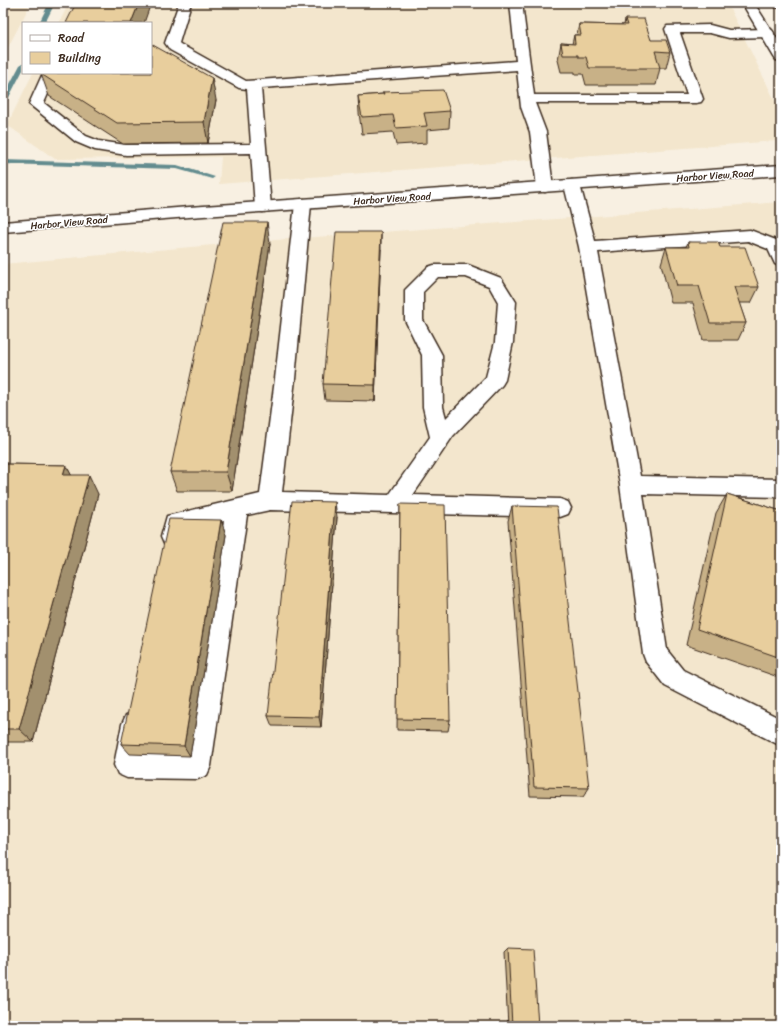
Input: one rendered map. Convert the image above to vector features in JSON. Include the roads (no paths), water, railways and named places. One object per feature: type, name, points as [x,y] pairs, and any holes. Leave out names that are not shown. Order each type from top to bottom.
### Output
[{"type":"main road","points":[[184,3],[172,43],[175,47],[244,85],[524,65]]},
{"type":"main road","points":[[516,3],[528,107],[538,132],[545,187]]},
{"type":"main road","points":[[748,3],[781,57]]},
{"type":"main road","points":[[527,99],[696,99],[672,29],[710,29],[729,34],[767,33]]},
{"type":"main road","points":[[50,74],[36,104],[80,139],[95,146],[126,150],[258,148]]},
{"type":"main road","points":[[254,85],[263,207]]},
{"type":"main road","name":"Harbor View Road","points":[[3,227],[781,170]]},
{"type":"main road","points":[[572,185],[588,247],[631,485],[655,654],[674,678],[781,733]]},
{"type":"main road","points":[[270,501],[285,379],[303,204]]},
{"type":"main road","points":[[588,247],[750,235],[775,246],[781,260]]},
{"type":"main road","points":[[395,504],[446,430],[495,380],[504,342],[507,302],[495,282],[468,271],[434,271],[414,290],[414,320],[432,355],[433,407],[440,438]]},
{"type":"main road","points":[[631,485],[781,488]]},
{"type":"main road","points":[[167,562],[175,523],[270,501],[560,508]]},
{"type":"main road","points":[[139,702],[127,765],[198,766],[237,508]]},
{"type":"waterway","points":[[42,22],[52,3]]},
{"type":"waterway","points":[[3,103],[22,67]]},
{"type":"waterway","points":[[3,162],[177,167],[212,177]]}]
